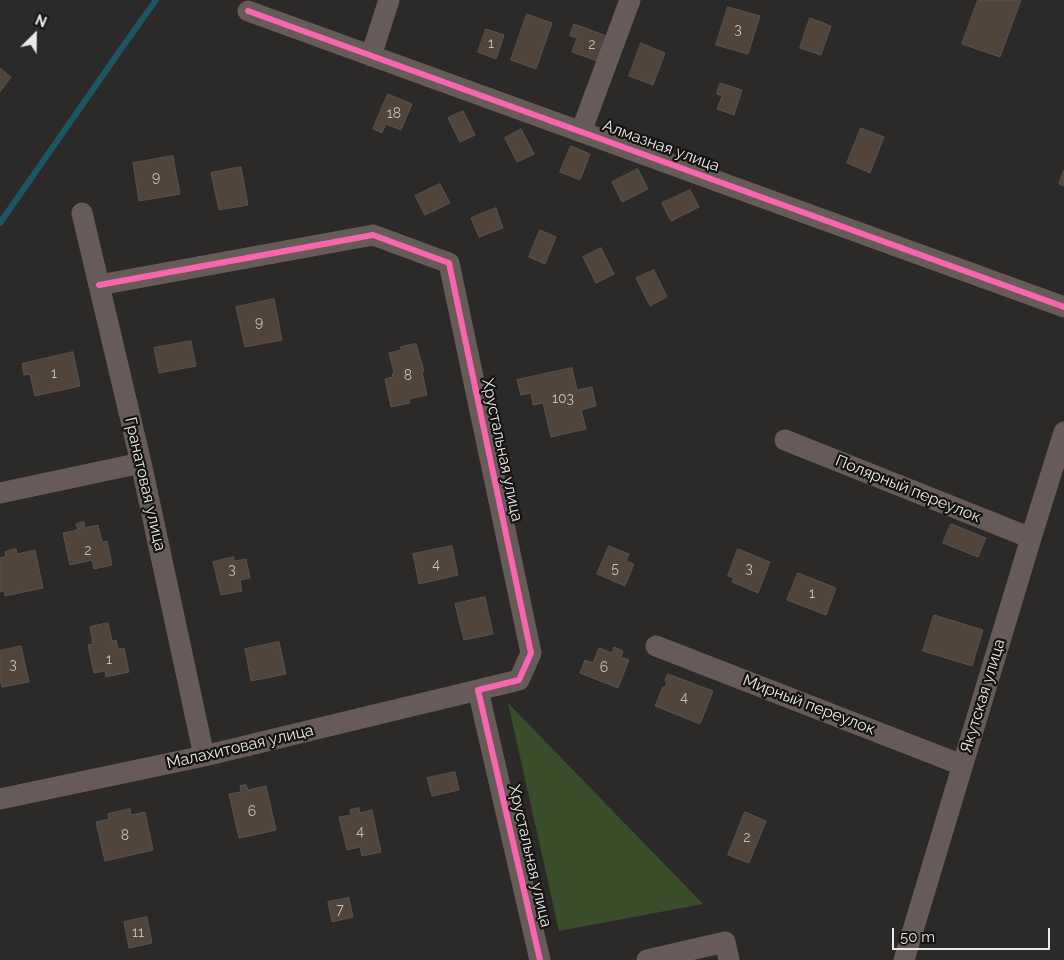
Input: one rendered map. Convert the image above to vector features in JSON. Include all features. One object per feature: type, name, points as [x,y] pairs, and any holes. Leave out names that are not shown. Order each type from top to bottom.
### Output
[{"type":"street","points":[[371,56],[389,0]]},
{"type":"street","points":[[581,132],[630,0]]},
{"type":"street","name":"Алмазная улица","points":[[248,11],[1064,307]]},
{"type":"street","name":"Гранатовая улица","points":[[82,213],[140,464],[204,756]]},
{"type":"street","name":"Хрустальная улица","points":[[98,285],[373,235],[449,263],[531,653],[520,680],[478,690],[540,960]]},
{"type":"street","name":"Якутская улица","points":[[904,960],[1064,432]]},
{"type":"street","name":"Полярный переулок","points":[[785,440],[1031,538]]},
{"type":"street","points":[[0,493],[140,464]]},
{"type":"street","name":"Мирный переулок","points":[[656,646],[962,765]]},
{"type":"street","name":"Малахитовая улица","points":[[0,799],[204,756],[478,690]]},
{"type":"street","points":[[647,960],[727,951]]},
{"type":"green space","points":[[508,703],[703,904],[559,931]]},
{"type":"building","points":[[978,0],[1021,0],[1000,57],[962,44]]},
{"type":"building","points":[[728,7],[760,16],[748,54],[716,45]]},
{"type":"building","points":[[527,14],[552,23],[536,69],[511,60]]},
{"type":"building","points":[[810,18],[831,26],[821,55],[800,48]]},
{"type":"building","points":[[574,24],[612,38],[603,63],[572,52],[577,38],[570,36]]},
{"type":"building","points":[[486,29],[504,35],[496,59],[478,52]]},
{"type":"building","points":[[641,43],[665,53],[653,85],[629,76]]},
{"type":"building","points":[[0,68],[11,77],[0,92]]},
{"type":"building","points":[[720,83],[742,90],[734,115],[717,109],[722,96],[717,94]]},
{"type":"building","points":[[388,94],[412,104],[401,130],[386,124],[382,133],[373,129]]},
{"type":"building","points":[[463,111],[475,135],[460,142],[448,118]]},
{"type":"building","points":[[861,128],[884,137],[870,173],[847,163]]},
{"type":"building","points":[[521,129],[534,154],[517,162],[505,138]]},
{"type":"building","points":[[571,146],[590,154],[580,180],[560,172]]},
{"type":"building","points":[[173,156],[180,194],[139,201],[133,163]]},
{"type":"building","points":[[241,167],[248,205],[219,210],[211,173]]},
{"type":"building","points":[[638,169],[648,189],[622,202],[612,182]]},
{"type":"building","points":[[1064,170],[1064,186],[1059,184]]},
{"type":"building","points":[[440,184],[450,203],[425,215],[415,196]]},
{"type":"building","points":[[690,190],[699,207],[671,221],[662,203]]},
{"type":"building","points":[[496,208],[503,228],[479,237],[471,218]]},
{"type":"building","points":[[540,230],[556,237],[545,264],[529,257]]},
{"type":"building","points":[[601,248],[614,274],[596,283],[583,257]]},
{"type":"building","points":[[654,270],[667,297],[650,306],[636,278]]},
{"type":"building","points":[[274,299],[282,340],[245,347],[236,307]]},
{"type":"building","points":[[191,341],[196,366],[159,373],[154,348]]},
{"type":"building","points":[[416,344],[424,371],[422,371],[427,395],[409,399],[410,403],[391,407],[385,379],[393,377],[392,374],[394,373],[389,353],[401,350],[401,347]]},
{"type":"building","points":[[73,352],[80,386],[35,396],[30,374],[24,375],[22,364]]},
{"type":"building","points":[[572,368],[577,390],[592,387],[596,406],[581,410],[586,429],[551,437],[543,403],[533,405],[531,393],[521,395],[517,380]]},
{"type":"building","points":[[84,522],[85,528],[98,525],[102,542],[107,541],[112,565],[94,569],[92,560],[70,565],[63,533],[78,530],[76,524]]},
{"type":"building","points":[[951,524],[986,538],[978,557],[943,543]]},
{"type":"building","points":[[452,546],[458,575],[419,584],[413,554]]},
{"type":"building","points":[[609,546],[629,554],[626,561],[634,564],[625,586],[597,574]]},
{"type":"building","points":[[16,549],[17,554],[35,550],[43,588],[5,596],[4,591],[0,592],[0,558],[6,556],[5,552]]},
{"type":"building","points":[[738,549],[770,562],[758,593],[732,582],[734,578],[728,576]]},
{"type":"building","points":[[234,557],[234,561],[246,559],[250,578],[240,580],[242,591],[221,595],[213,562]]},
{"type":"building","points":[[798,573],[836,588],[826,615],[787,600]]},
{"type":"building","points":[[485,597],[493,634],[464,640],[455,604]]},
{"type":"building","points":[[934,615],[983,630],[972,666],[923,651]]},
{"type":"building","points":[[108,623],[112,641],[116,640],[118,649],[124,648],[129,672],[106,677],[105,671],[94,673],[88,645],[93,644],[90,627]]},
{"type":"building","points":[[279,642],[286,674],[251,681],[245,649]]},
{"type":"building","points":[[21,646],[29,682],[2,687],[0,679],[0,651]]},
{"type":"building","points":[[614,647],[623,651],[621,657],[629,660],[618,688],[580,673],[585,660],[593,663],[599,648],[612,653]]},
{"type":"building","points":[[668,674],[713,691],[700,724],[655,706],[663,687],[665,687]]},
{"type":"building","points":[[455,772],[459,790],[432,796],[427,778]]},
{"type":"building","points":[[246,785],[248,790],[266,786],[276,830],[239,838],[229,794],[241,792],[240,786]]},
{"type":"building","points":[[359,808],[360,813],[372,810],[381,852],[362,856],[360,847],[347,850],[339,817],[351,815],[350,810]]},
{"type":"building","points":[[130,809],[131,815],[145,812],[153,850],[105,861],[96,822],[109,819],[108,814]]},
{"type":"building","points":[[745,812],[766,821],[749,863],[728,855]]},
{"type":"building","points":[[349,898],[353,917],[332,922],[328,902]]},
{"type":"building","points":[[147,917],[152,943],[129,948],[124,922]]},
{"type":"waterway","points":[[0,223],[156,0]]},
{"type":"cycle path","points":[[248,11],[1064,307]]},
{"type":"cycle path","points":[[99,285],[373,235],[449,263],[531,653],[519,680],[478,690],[540,960]]}]
